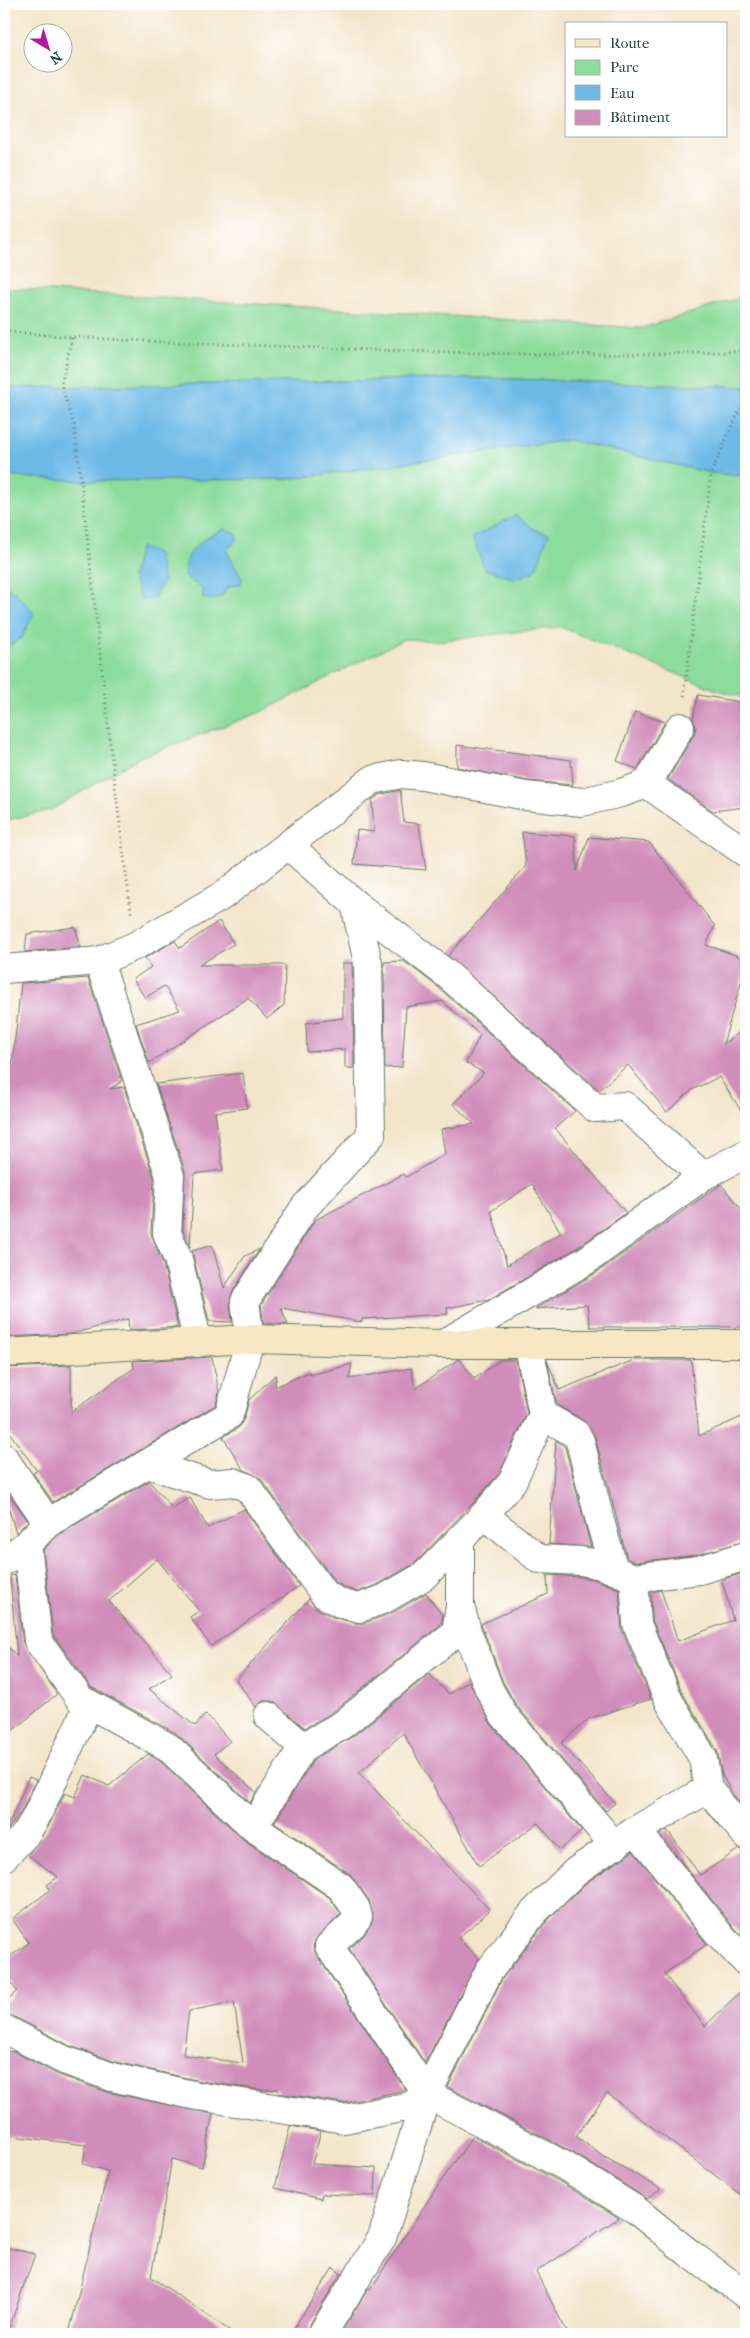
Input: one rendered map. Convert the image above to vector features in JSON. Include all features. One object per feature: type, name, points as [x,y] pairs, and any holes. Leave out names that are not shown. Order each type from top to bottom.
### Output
[{"type":"street","points":[[4,969],[99,961],[135,946],[222,896],[372,780],[402,774],[439,779],[526,796],[582,802],[647,784],[680,727]]},
{"type":"street","points":[[647,784],[746,854]]},
{"type":"street","points":[[288,845],[355,904],[448,975],[595,1108],[625,1106],[703,1176]]},
{"type":"street","points":[[4,1561],[27,1544],[48,1523],[229,1415],[250,1339],[244,1301],[304,1208],[371,1135],[368,963],[355,904]]},
{"type":"street","points":[[99,961],[170,1176],[168,1234],[178,1259],[198,1343]]},
{"type":"street","points":[[444,1344],[587,1260],[703,1176],[746,1154]]},
{"type":"street","points":[[4,1353],[250,1339],[741,1348]]},
{"type":"street","points":[[147,1464],[210,1484],[233,1482],[248,1488],[324,1594],[359,1608],[384,1599],[424,1576],[484,1515],[512,1482],[543,1415],[528,1344]]},
{"type":"street","points":[[543,1415],[576,1434],[580,1440],[624,1574],[637,1624],[669,1701],[703,1758],[708,1789],[746,1835]]},
{"type":"street","points":[[4,1458],[48,1523]]},
{"type":"street","points":[[484,1515],[539,1559],[582,1561],[624,1574],[699,1570],[746,1556]]},
{"type":"street","points":[[253,1827],[303,1747],[342,1725],[456,1632],[460,1606],[460,1539]]},
{"type":"street","points":[[27,1544],[38,1641],[80,1699],[168,1747],[253,1827],[341,1887],[356,1909],[358,1917],[329,1946],[427,2094],[565,2166],[636,2210],[689,2253],[746,2295]]},
{"type":"street","points":[[460,1606],[467,1631],[489,1689],[503,1714],[615,1846]]},
{"type":"street","points":[[4,1856],[25,1835],[35,1819],[89,1704]]},
{"type":"street","points":[[268,1716],[303,1747]]},
{"type":"street","points":[[322,2334],[382,2238],[427,2094],[489,1971],[534,1912],[576,1871],[636,1830],[708,1789]]},
{"type":"street","points":[[636,1830],[719,1934],[746,1962]]},
{"type":"street","points":[[4,2030],[64,2060],[112,2077],[197,2096],[344,2120],[411,2106],[427,2094]]},
{"type":"path","points":[[4,331],[72,338],[452,353],[679,354],[746,351]]},
{"type":"path","points":[[72,338],[61,385],[74,425],[135,946]]},
{"type":"path","points":[[680,727],[712,473],[736,418],[746,401]]},
{"type":"green space","points":[[4,288],[642,328],[746,296],[746,387],[486,378],[4,388]]},
{"type":"green space","points":[[569,440],[711,473],[746,476],[746,698],[714,689],[560,627],[436,641],[404,639],[259,713],[140,757],[51,810],[4,821],[4,648],[22,638],[16,593],[4,584],[4,476],[81,481],[288,479]],"holes":[[[224,529],[235,533],[237,540],[226,550],[242,579],[229,586],[221,597],[203,598],[208,536]]]},
{"type":"water","points":[[486,378],[746,387],[746,476],[711,473],[569,440],[288,479],[81,481],[4,476],[4,388]]},
{"type":"water","points":[[516,515],[534,529],[549,534],[535,571],[515,579],[485,569],[472,538]]},
{"type":"water","points":[[224,529],[235,533],[237,540],[226,550],[242,579],[240,585],[229,586],[218,598],[203,598],[202,589],[185,576],[188,559],[191,552],[202,541]]},
{"type":"water","points":[[140,547],[158,554],[164,581],[152,600],[141,600],[132,577]]},
{"type":"water","points":[[4,584],[16,593],[34,613],[22,638],[4,648]]},
{"type":"building","points":[[698,695],[746,703],[746,807],[713,811],[668,779],[694,734],[696,727],[693,719]]},
{"type":"building","points":[[635,712],[665,722],[637,769],[617,761]]},
{"type":"building","points":[[457,745],[571,760],[573,785],[528,781],[457,767]]},
{"type":"building","points":[[400,790],[404,822],[419,824],[426,870],[354,864],[357,830],[374,832],[372,800],[379,795]]},
{"type":"building","points":[[522,832],[575,836],[577,871],[589,837],[649,842],[715,926],[706,945],[738,956],[746,966],[723,1044],[746,1028],[746,1118],[719,1077],[692,1090],[667,1112],[628,1065],[599,1090],[448,956],[526,866]]},
{"type":"building","points":[[219,921],[234,944],[199,965],[285,965],[284,1005],[267,1019],[248,998],[149,1063],[136,1024],[180,1010],[164,986],[145,998],[133,979],[151,967],[145,958],[175,941],[180,948]]},
{"type":"building","points":[[75,927],[81,947],[25,952],[27,934]]},
{"type":"building","points":[[404,961],[438,987],[575,1111],[555,1128],[626,1213],[578,1247],[488,1300],[447,1308],[448,1314],[362,1319],[362,1322],[281,1308],[288,1324],[264,1324],[261,1305],[315,1220],[404,1174],[406,1177],[445,1154],[441,1129],[474,1124],[453,1104],[484,1073],[466,1063],[480,1035],[442,1001],[406,1007],[402,1067],[385,1068],[384,962]],"holes":[[[532,1184],[561,1233],[507,1265],[491,1211]]]},
{"type":"building","points":[[343,963],[352,963],[354,1068],[345,1068],[345,1049],[307,1052],[306,1023],[343,1018]]},
{"type":"building","points":[[88,978],[122,1081],[110,1089],[124,1087],[154,1178],[151,1233],[163,1264],[178,1327],[129,1330],[128,1319],[71,1334],[4,1337],[4,1084],[10,1084],[21,983]]},
{"type":"building","points":[[243,1073],[247,1108],[215,1112],[223,1170],[194,1174],[190,1247],[183,1230],[185,1171],[156,1084]]},
{"type":"building","points":[[721,1184],[746,1215],[746,1327],[590,1327],[587,1305],[535,1309],[596,1273]]},
{"type":"building","points":[[212,1245],[224,1288],[245,1256],[260,1249],[232,1293],[230,1303],[232,1322],[209,1321],[192,1251]]},
{"type":"building","points":[[212,1357],[219,1392],[216,1405],[53,1502],[33,1473],[37,1471],[4,1425],[4,1368],[71,1365],[71,1412],[134,1368],[133,1361]]},
{"type":"building","points":[[457,1360],[460,1360],[474,1379],[500,1360],[516,1360],[527,1413],[499,1474],[414,1564],[377,1585],[358,1592],[346,1588],[335,1582],[261,1479],[243,1469],[223,1437],[238,1428],[244,1419],[249,1400],[276,1374],[275,1387],[309,1372],[310,1375],[352,1364],[349,1379],[411,1368],[415,1389]]},
{"type":"building","points":[[547,1360],[559,1390],[634,1360],[691,1360],[699,1436],[746,1415],[746,1541],[696,1555],[636,1562],[627,1558],[595,1437],[584,1421],[557,1405]]},
{"type":"building","points":[[556,1440],[565,1447],[591,1547],[549,1544]]},
{"type":"building","points":[[149,1481],[172,1508],[190,1498],[208,1528],[244,1509],[299,1586],[211,1646],[190,1617],[199,1611],[157,1559],[109,1601],[172,1674],[149,1689],[195,1726],[206,1714],[230,1741],[214,1754],[256,1792],[250,1803],[176,1733],[91,1687],[53,1635],[43,1550],[58,1535]]},
{"type":"building","points":[[4,1487],[28,1521],[16,1533],[4,1493]]},
{"type":"building","points":[[746,1572],[746,1811],[732,1793],[722,1775],[717,1750],[683,1694],[652,1620],[651,1592],[661,1590],[678,1641],[733,1620],[722,1580]]},
{"type":"building","points":[[15,1575],[23,1643],[57,1694],[4,1738],[4,1642],[17,1657],[10,1576]]},
{"type":"building","points":[[547,1575],[596,1580],[619,1589],[622,1630],[651,1699],[590,1718],[561,1743],[615,1803],[606,1811],[516,1705],[503,1682],[481,1624],[548,1594]]},
{"type":"building","points":[[426,1593],[443,1616],[441,1624],[333,1712],[305,1728],[272,1701],[263,1701],[256,1707],[236,1680],[309,1599],[316,1608],[333,1617],[355,1623],[364,1623],[392,1613]]},
{"type":"building","points":[[429,1674],[449,1694],[469,1681],[491,1724],[582,1831],[560,1850],[538,1823],[479,1866],[403,1733],[359,1773],[490,1910],[458,1938],[479,1959],[425,2063],[349,1949],[364,1935],[373,1920],[369,1900],[350,1874],[274,1823],[314,1759],[352,1737]]},
{"type":"building","points":[[148,1754],[159,1760],[244,1840],[330,1898],[341,1914],[315,1940],[313,1947],[406,2090],[344,2103],[278,2093],[278,2089],[262,2090],[200,2081],[116,2062],[70,2046],[13,2016],[4,2007],[4,2004],[17,1991],[4,1973],[4,1961],[29,1943],[12,1919],[50,1890],[47,1885],[58,1877],[28,1855],[48,1827],[65,1793],[75,1797],[85,1775],[109,1786]],"holes":[[[234,2002],[243,2063],[183,2055],[189,2011]]]},
{"type":"building","points":[[29,1777],[36,1780],[21,1812],[4,1835]]},
{"type":"building","points":[[667,1830],[700,1875],[739,1849],[746,1850],[746,1940],[660,1835]]},
{"type":"building","points":[[633,1851],[707,1944],[664,1974],[705,2026],[746,1986],[746,2199],[607,2093],[576,2136],[601,2155],[661,2189],[647,2199],[572,2152],[448,2087],[502,1979],[546,1922],[586,1883]]},
{"type":"building","points":[[4,2051],[15,2052],[59,2075],[107,2092],[213,2114],[202,2167],[172,2159],[151,2277],[235,2334],[69,2334],[108,2171],[83,2164],[86,2145],[4,2135]]},
{"type":"building","points":[[290,2126],[321,2131],[312,2164],[376,2168],[375,2196],[322,2194],[321,2199],[275,2188]]},
{"type":"building","points":[[473,2136],[557,2180],[619,2218],[536,2272],[568,2334],[340,2334],[368,2289],[370,2290],[435,2190]]},
{"type":"building","points":[[4,2247],[35,2254],[8,2331],[4,2330]]},
{"type":"building","points":[[333,2268],[341,2273],[306,2334],[290,2334]]}]
